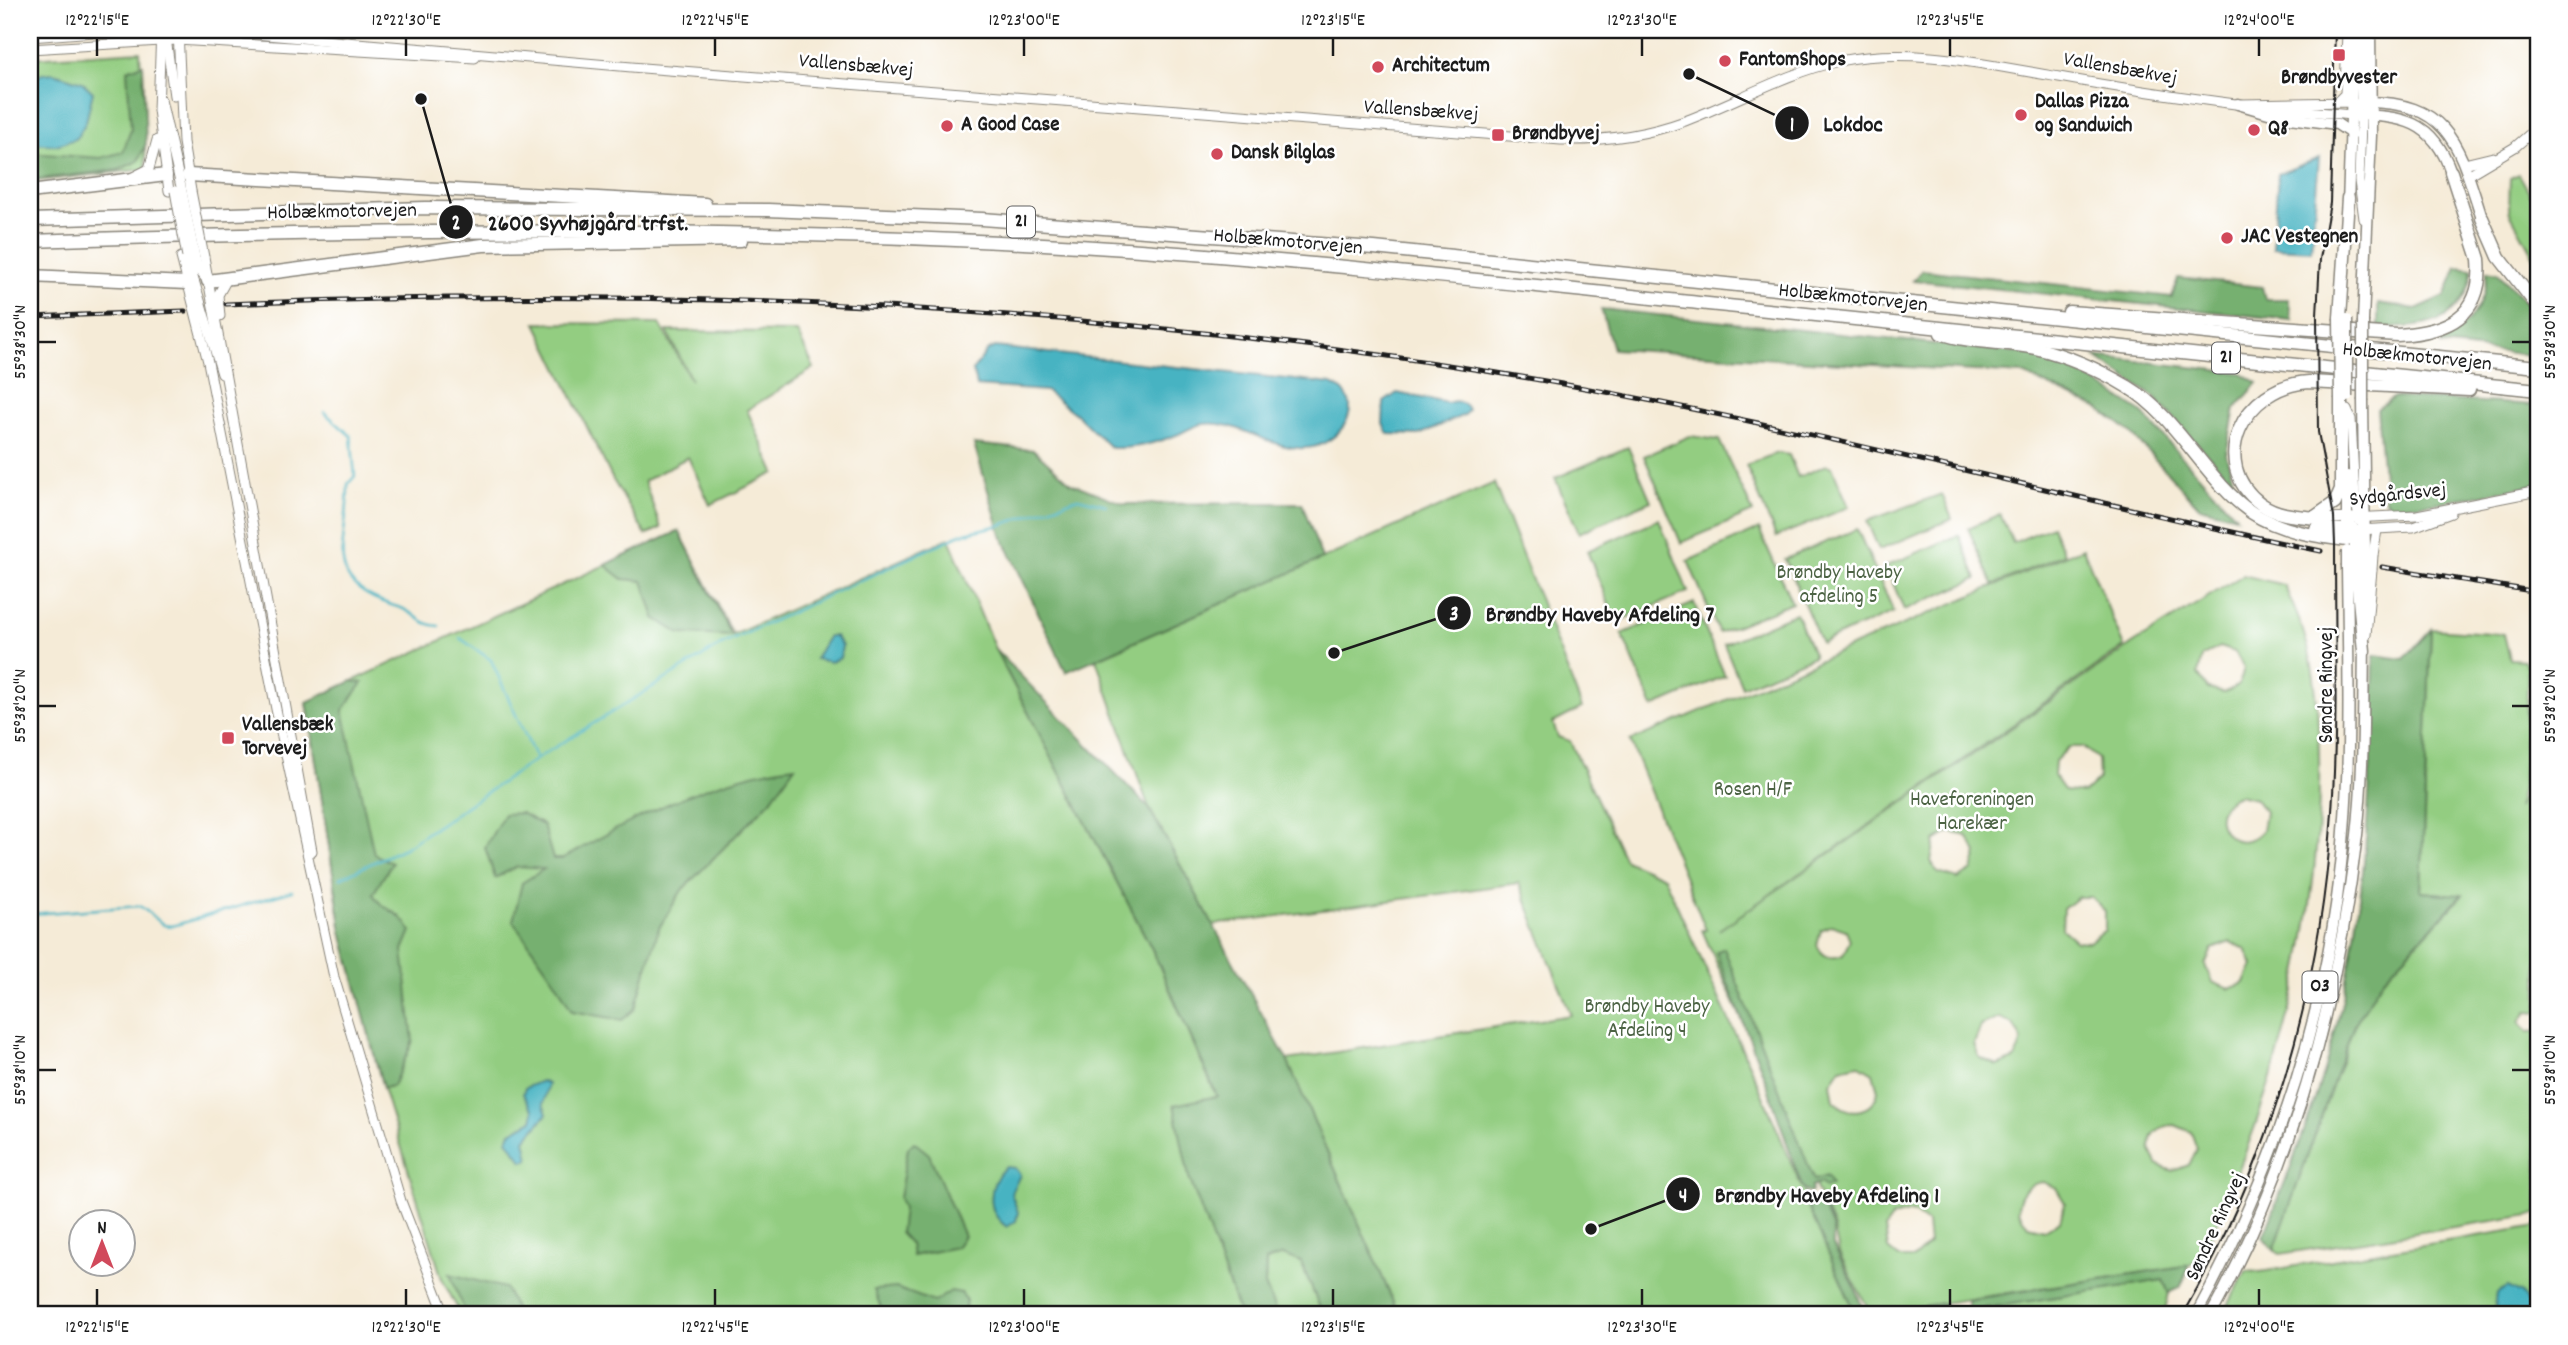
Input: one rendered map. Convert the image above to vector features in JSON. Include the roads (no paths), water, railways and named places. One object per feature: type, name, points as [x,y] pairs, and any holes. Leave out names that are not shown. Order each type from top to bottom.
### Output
[{"type":"highway","points":[[2009,313],[2086,312],[2397,335],[2437,330],[2451,324],[2467,309],[2478,289],[2480,274],[2479,259],[2451,172]]},
{"type":"highway","points":[[30,192],[178,175],[668,200],[768,211]]},
{"type":"highway","points":[[2348,198],[2344,318],[2345,403],[2341,489],[2335,503],[2321,518],[2289,516],[2261,504],[2247,488],[2240,473],[2236,448],[2241,424],[2256,403],[2276,388],[2309,382],[2494,392],[2537,390]]},
{"type":"highway","name":"Holbækmotorvejen","points":[[30,220],[425,208],[768,211],[982,219],[1374,248],[2538,367]]},
{"type":"highway","points":[[2482,219],[2499,257],[2538,307]]},
{"type":"highway","name":"Holbækmotorvejen","points":[[30,241],[466,230],[842,235],[1083,247],[1346,267],[2537,390]]},
{"type":"highway","points":[[208,281],[407,252],[483,245],[717,241],[842,235]]},
{"type":"highway","points":[[30,276],[190,283]]},
{"type":"highway","points":[[1917,326],[1956,339],[2034,347],[2088,363],[2132,389],[2170,424],[2241,503],[2278,525],[2358,536],[2364,651]]},
{"type":"main road","points":[[2354,30],[2362,102]]},
{"type":"main road","points":[[2348,198],[2352,134],[2361,115],[2362,30]]},
{"type":"main road","points":[[2358,536],[2365,221],[2361,115],[2370,30]]},
{"type":"main road","points":[[2362,102],[2407,105],[2429,115],[2456,146],[2482,219]]},
{"type":"main road","points":[[2238,104],[2282,117],[2337,124],[2352,134]]},
{"type":"main road","points":[[2361,115],[2405,120],[2418,126],[2440,145],[2451,172]]},
{"type":"main road","points":[[2345,403],[2358,536]]},
{"type":"main road","name":"Søndre Ringvej","points":[[2196,1315],[2238,1234],[2284,1118],[2307,1045],[2330,942],[2339,886],[2360,568]]},
{"type":"main road","name":"Søndre Ringvej","points":[[2211,1315],[2236,1267],[2277,1174],[2307,1088],[2330,1001],[2357,833],[2364,651]]},
{"type":"street","points":[[30,37],[120,30]]},
{"type":"street","points":[[162,30],[168,40],[183,142],[178,175],[179,191],[192,257],[208,281],[287,705],[334,977]]},
{"type":"street","points":[[124,181],[149,169],[154,162],[158,92],[172,30]]},
{"type":"street","points":[[168,40],[178,30]]},
{"type":"street","name":"Vallensbækvej","points":[[210,30],[585,63],[1560,140],[1606,140],[1648,133],[1815,68],[1884,56],[1954,58],[2189,100],[2361,115]]},
{"type":"street","points":[[2338,101],[2345,94],[2347,30]]},
{"type":"street","name":"Vallensbækvej","points":[[30,49],[168,40],[585,63]]},
{"type":"street","points":[[158,92],[178,175],[192,257],[190,283],[276,709],[334,977],[401,1201],[445,1315]]},
{"type":"street","name":"Vallensbækvej","points":[[2238,104],[2362,102]]},
{"type":"street","points":[[158,110],[178,175]]},
{"type":"street","points":[[2466,169],[2501,155],[2538,127]]},
{"type":"street","points":[[223,363],[218,295],[227,279]]},
{"type":"street","points":[[190,283],[208,281]]},
{"type":"street","points":[[190,283],[218,369],[225,378]]},
{"type":"street","name":"Sydgårdsvej","points":[[2358,536],[2417,515],[2538,491]]},
{"type":"street","name":"Sydgårdsvej","points":[[2321,518],[2358,536],[2413,527],[2472,505]]},
{"type":"water","points":[[54,73],[82,82],[93,92],[86,122],[76,139],[56,145],[30,143],[30,81],[42,74]]},
{"type":"water","points":[[2319,158],[2311,250],[2273,248],[2278,174]]},
{"type":"water","points":[[995,347],[1332,384],[1343,391],[1349,400],[1350,409],[1342,429],[1324,443],[1313,447],[1285,446],[1231,427],[1204,424],[1146,444],[1111,448],[1077,415],[1046,391],[976,386],[973,370],[987,351]]},
{"type":"water","points":[[1397,393],[1448,403],[1460,402],[1468,410],[1464,415],[1419,435],[1388,434],[1383,424],[1384,402]]},
{"type":"water","points":[[835,636],[842,646],[840,658],[831,662],[815,659],[828,637]]},
{"type":"water","points":[[541,1081],[548,1084],[543,1104],[547,1114],[525,1140],[529,1159],[523,1161],[507,1140],[511,1132],[533,1120],[533,1110],[523,1094],[525,1088]]},
{"type":"water","points":[[1005,1167],[1015,1168],[1020,1175],[1011,1193],[1018,1212],[1016,1221],[1007,1227],[995,1214],[991,1198],[995,1181]]},
{"type":"water","points":[[2508,1287],[2520,1293],[2538,1315],[2494,1315],[2497,1293]]},
{"type":"waterway","points":[[324,412],[351,436],[355,476],[348,484],[343,546],[343,562],[347,576],[357,588],[375,598],[406,610],[423,622],[439,626]]},
{"type":"waterway","points":[[340,878],[406,847],[544,754],[721,645],[961,534],[1001,525],[1078,498],[1106,505]]},
{"type":"waterway","points":[[460,638],[491,660],[536,759]]},
{"type":"waterway","points":[[30,914],[140,906],[164,925],[172,926],[292,891]]},
{"type":"tram line","points":[[2182,1315],[2213,1259],[2264,1141],[2301,1017],[2325,890],[2335,755],[2335,544],[2334,517],[2318,432],[2317,315],[2320,259],[2330,203],[2335,30]]},
{"type":"railway","points":[[226,304],[387,299],[709,300],[870,306],[1191,331],[1350,351],[1612,393],[1815,436],[2321,551]]},
{"type":"railway","points":[[30,317],[185,311]]},
{"type":"railway","points":[[2382,567],[2538,592]]},
{"type":"place","name":"Brøndbyvester","points":[[2339,55]]},
{"type":"place","name":"FantomShops","points":[[1725,61]]},
{"type":"place","name":"Architectum","points":[[1378,67]]},
{"type":"place","name":"Lokdoc","points":[[1689,74]]},
{"type":"place","name":"2600 Syvhøjgård trfst.","points":[[421,99]]},
{"type":"place","name":"Dallas Pizza og Sandwich","points":[[2021,115]]},
{"type":"place","name":"A Good Case","points":[[947,126]]},
{"type":"place","name":"Q8","points":[[2254,130]]},
{"type":"place","name":"Brøndbyvej","points":[[1498,135]]},
{"type":"place","name":"Dansk Bilglas","points":[[1217,154]]},
{"type":"place","name":"JAC Vestegnen","points":[[2227,238]]},
{"type":"place","name":"Brøndby Haveby Afdeling 7","points":[[1334,653]]},
{"type":"place","name":"Vallensbæk Torvevej","points":[[228,738]]},
{"type":"place","name":"Brøndby Haveby Afdeling 1","points":[[1591,1229]]},
{"type":"park label","name":"Brøndby Haveby afdeling 5","points":[[1839,586]]},
{"type":"park label","name":"Rosen H/F","points":[[1753,791]]},
{"type":"park label","name":"Haveforeningen Harekær","points":[[1972,813]]},
{"type":"park label","name":"Brøndby Haveby Afdeling 4","points":[[1647,1020]]}]
